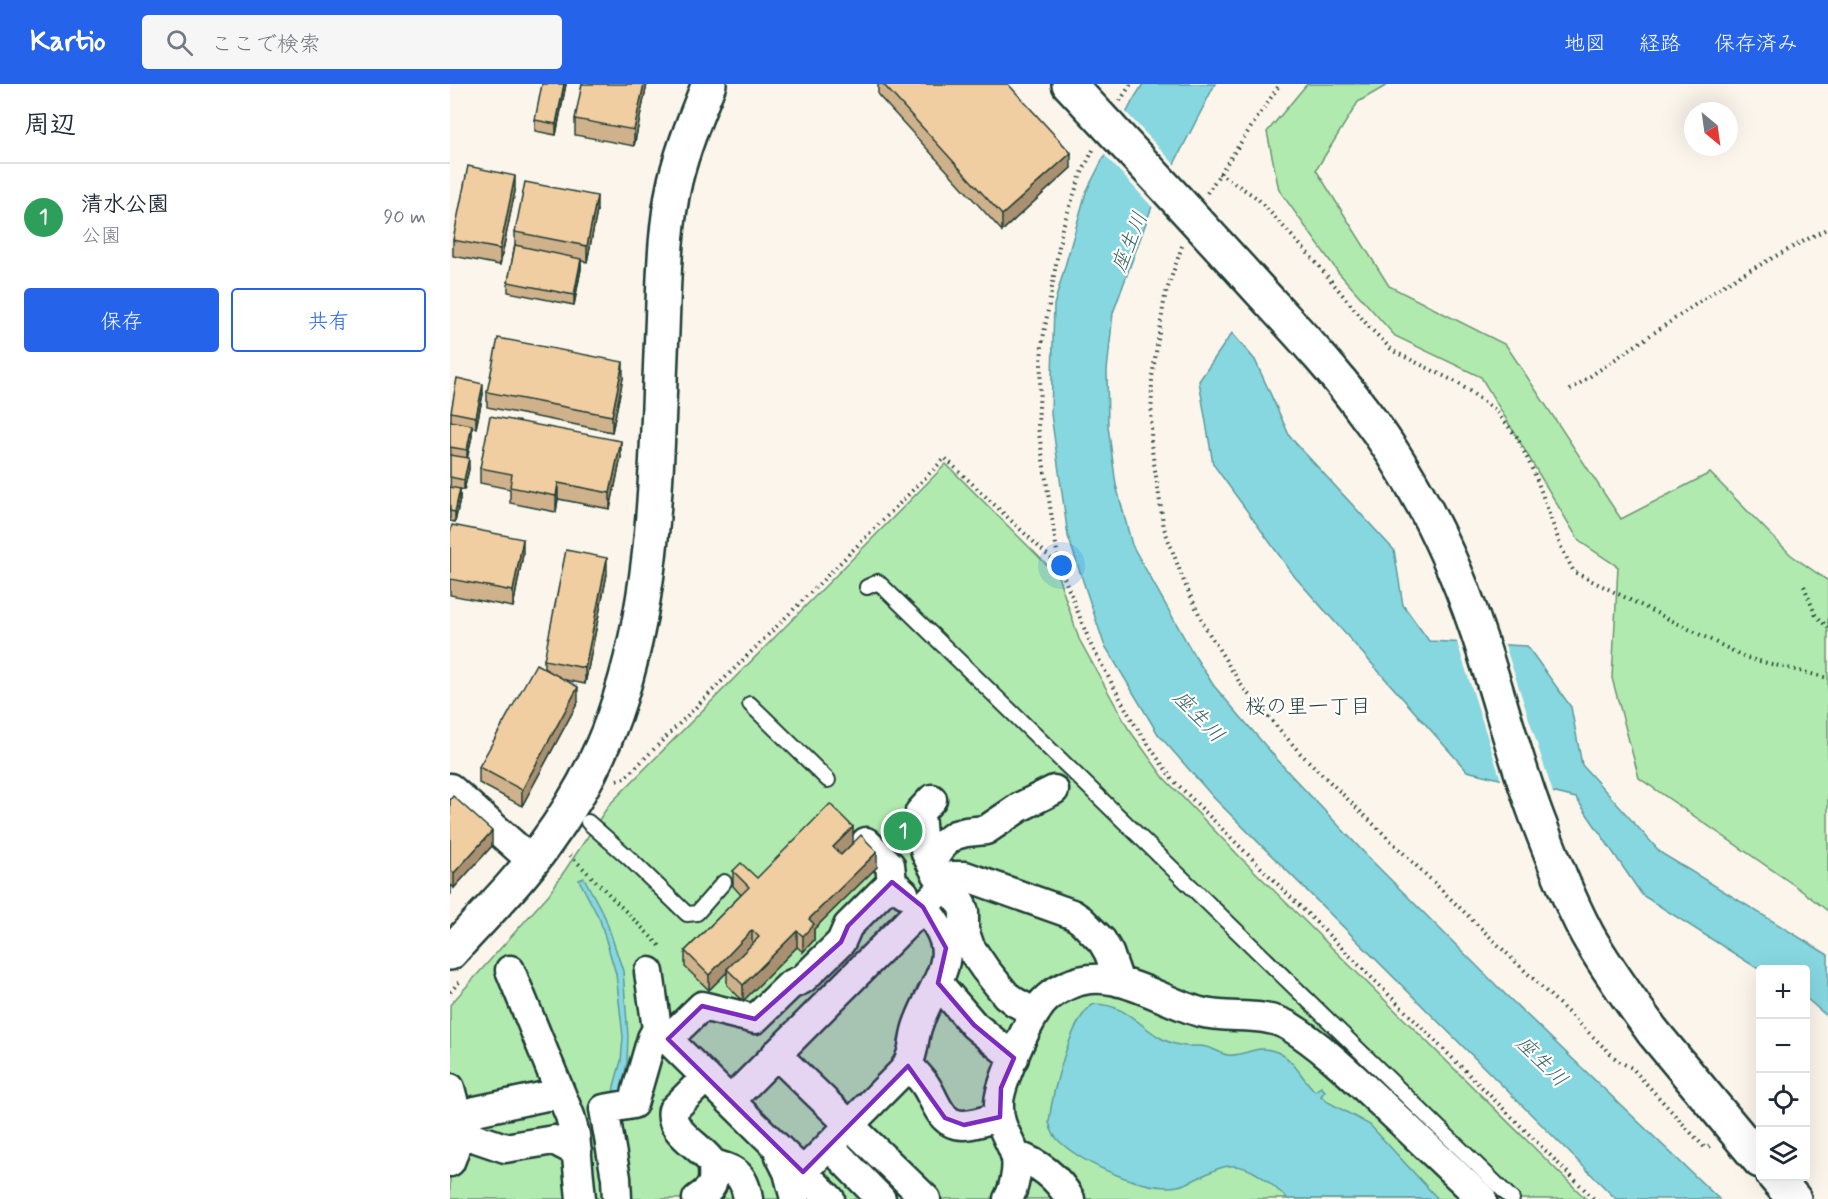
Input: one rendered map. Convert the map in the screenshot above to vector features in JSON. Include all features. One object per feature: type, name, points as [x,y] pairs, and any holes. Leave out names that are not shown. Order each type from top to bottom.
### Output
[{"type":"street","points":[[450,953],[543,847],[586,780],[614,716],[639,631],[650,555],[667,238],[675,183],[689,134],[709,84]]},
{"type":"street","points":[[1069,84],[1331,370],[1391,450],[1419,497],[1452,566],[1467,603],[1537,819],[1588,935],[1610,972],[1653,1032],[1756,1155]]},
{"type":"street","points":[[450,788],[532,861]]},
{"type":"street","points":[[730,1101],[922,908],[940,875],[944,843],[955,835],[986,831],[1020,807],[1054,790]]},
{"type":"street","points":[[932,799],[920,812],[921,837],[940,875],[961,903],[966,938],[985,969],[1015,1002],[1035,1013]]},
{"type":"street","points":[[803,1172],[908,1065],[914,1050],[918,1023],[946,962],[946,948],[937,925],[922,908],[892,882],[890,865],[866,842]]},
{"type":"street","points":[[940,875],[965,876],[1072,914],[1102,941],[1109,952],[1119,982]]},
{"type":"street","points":[[617,1199],[616,1178],[604,1109],[633,1104],[652,1038],[662,1034],[702,1006],[754,1019],[790,985],[803,979],[842,942],[848,926],[892,882]]},
{"type":"street","points":[[824,958],[848,982]]},
{"type":"street","points":[[510,970],[570,1116],[577,1152],[581,1199]]},
{"type":"street","points":[[649,972],[662,1034],[830,1199]]},
{"type":"street","points":[[1008,1199],[1012,1192],[1016,1162],[1002,1128],[998,1105],[1001,1088],[1014,1058],[1035,1013],[1045,999],[1072,982],[1106,978],[1200,1012],[1272,1019],[1287,1025],[1334,1058],[1482,1199]]},
{"type":"street","points":[[938,983],[974,1025],[1014,1058]]},
{"type":"street","points":[[776,1054],[926,1199]]},
{"type":"street","points":[[908,1065],[926,1084],[945,1118],[956,1124],[964,1125],[1000,1117]]},
{"type":"street","points":[[706,1077],[673,1110],[671,1115],[676,1128],[713,1164],[731,1169],[740,1175],[748,1199]]},
{"type":"street","points":[[450,1088],[458,1124],[450,1162]]},
{"type":"street","points":[[458,1124],[561,1093]]},
{"type":"street","points":[[458,1124],[505,1148],[554,1140],[577,1152]]},
{"type":"street","points":[[774,1144],[788,1172],[795,1199]]},
{"type":"street","points":[[828,1146],[881,1199]]},
{"type":"street","points":[[1015,1155],[1026,1158],[1055,1177],[1070,1199]]},
{"type":"street","points":[[697,1199],[712,1187],[713,1164]]},
{"type":"street","points":[[1778,1181],[1794,1199]]},
{"type":"lane","points":[[867,587],[878,582],[1512,1199]]},
{"type":"lane","points":[[750,704],[828,780]]},
{"type":"lane","points":[[588,822],[687,914],[697,913],[724,882]]},
{"type":"path","points":[[1131,84],[1080,177],[1062,229],[1042,345],[1038,427],[1059,565],[1090,645],[1133,722],[1172,779],[1594,1199]]},
{"type":"path","points":[[1205,196],[1280,84]]},
{"type":"path","points":[[1219,173],[1257,198],[1314,260],[1369,327],[1393,351],[1458,383],[1494,408],[1517,437],[1536,477],[1561,547],[1574,572],[1747,658],[1828,678]]},
{"type":"path","points":[[1570,390],[1730,281],[1828,228]]},
{"type":"path","points":[[1182,244],[1165,296],[1152,377],[1151,444],[1164,528],[1184,582],[1205,627],[1243,688],[1300,753],[1618,1061],[1632,1068],[1704,1146],[1708,1147],[1731,1127]]},
{"type":"path","points":[[612,782],[625,778],[945,458],[1059,565]]},
{"type":"path","points":[[1804,586],[1815,614],[1828,628]]},
{"type":"path","points":[[567,852],[663,948],[649,972]]},
{"type":"highlighted area","points":[[892,882],[923,907],[946,948],[938,983],[974,1025],[1014,1058],[1001,1088],[1000,1117],[964,1125],[945,1118],[908,1066],[803,1172],[668,1039],[702,1006],[755,1019],[841,942],[848,926]]},
{"type":"green space","points":[[1307,84],[1389,84],[1358,102],[1316,170],[1389,286],[1506,345],[1621,519],[1710,473],[1791,555],[1828,581],[1828,911],[1639,778],[1612,678],[1618,567],[1579,541],[1481,377],[1395,336],[1338,272],[1279,190],[1267,132]]},
{"type":"green space","points":[[946,464],[1058,576],[1079,639],[1128,728],[1164,778],[1240,857],[1586,1199],[450,1199],[450,1005],[549,894],[609,805]]},
{"type":"water","name":"座生川","points":[[1143,84],[1215,84],[1151,209],[1113,313],[1107,371],[1108,426],[1116,485],[1132,545],[1214,686],[1289,773],[1373,862],[1507,996],[1719,1199],[1616,1199],[1214,798],[1158,734],[1104,644],[1068,536],[1051,414],[1054,305],[1086,192]]},
{"type":"water","points":[[1232,333],[1255,360],[1290,437],[1394,550],[1403,605],[1429,641],[1527,646],[1571,707],[1582,765],[1661,853],[1828,955],[1828,1017],[1810,1001],[1810,965],[1756,965],[1756,967],[1642,895],[1576,798],[1467,771],[1295,577],[1213,464],[1199,381]]},
{"type":"water","points":[[584,878],[605,917],[623,971],[628,1036],[627,1063],[619,1100],[630,1172],[631,1199],[624,1199],[612,1103],[621,1061],[623,1037],[616,974],[600,920],[579,880]]},
{"type":"water","points":[[1094,1004],[1119,1009],[1157,1036],[1179,1045],[1203,1046],[1228,1055],[1263,1049],[1283,1055],[1315,1091],[1321,1087],[1325,1091],[1321,1096],[1328,1102],[1370,1125],[1438,1199],[1288,1199],[1256,1173],[1234,1166],[1221,1168],[1185,1184],[1164,1187],[1132,1181],[1084,1159],[1058,1140],[1049,1122],[1058,1076],[1070,1040],[1085,1012]]},
{"type":"pier","points":[[1124,110],[1176,166],[1154,209],[1102,152]]},
{"type":"pier","points":[[1456,639],[1504,642],[1554,796],[1502,783]]},
{"type":"building","points":[[542,84],[564,84],[556,124],[535,120]]},
{"type":"building","points":[[582,84],[644,84],[634,130],[575,119]]},
{"type":"building","points":[[883,84],[1008,84],[1071,153],[1002,215]]},
{"type":"building","points":[[468,166],[515,176],[500,249],[453,240]]},
{"type":"building","points":[[525,182],[597,196],[587,246],[515,232]]},
{"type":"building","points":[[515,245],[581,259],[574,295],[508,282]]},
{"type":"building","points":[[498,338],[623,362],[612,416],[487,392]]},
{"type":"building","points":[[457,378],[483,384],[476,417],[451,412]]},
{"type":"building","points":[[490,416],[621,441],[610,493],[558,483],[556,496],[510,487],[512,474],[480,468]]},
{"type":"building","points":[[450,421],[472,425],[467,450],[450,447]]},
{"type":"building","points":[[450,455],[469,458],[464,480],[450,477]]},
{"type":"building","points":[[450,487],[460,489],[455,512],[450,511]]},
{"type":"building","points":[[452,525],[523,539],[513,591],[450,579]]},
{"type":"building","points":[[566,550],[607,558],[585,668],[544,660]]},
{"type":"building","points":[[536,664],[578,687],[522,790],[479,767]]},
{"type":"building","points":[[453,796],[492,831],[454,873],[450,869],[450,800]]},
{"type":"building","points":[[830,804],[853,827],[833,847],[841,855],[861,835],[877,852],[809,919],[814,924],[803,936],[797,931],[743,985],[727,969],[759,937],[752,930],[709,975],[685,951],[749,887],[733,871],[741,863],[757,878]]},
{"type":"place","name":"清水公園","points":[[903,831]]},
{"type":"district","name":"桜の里一丁目","points":[[1308,706]]}]
